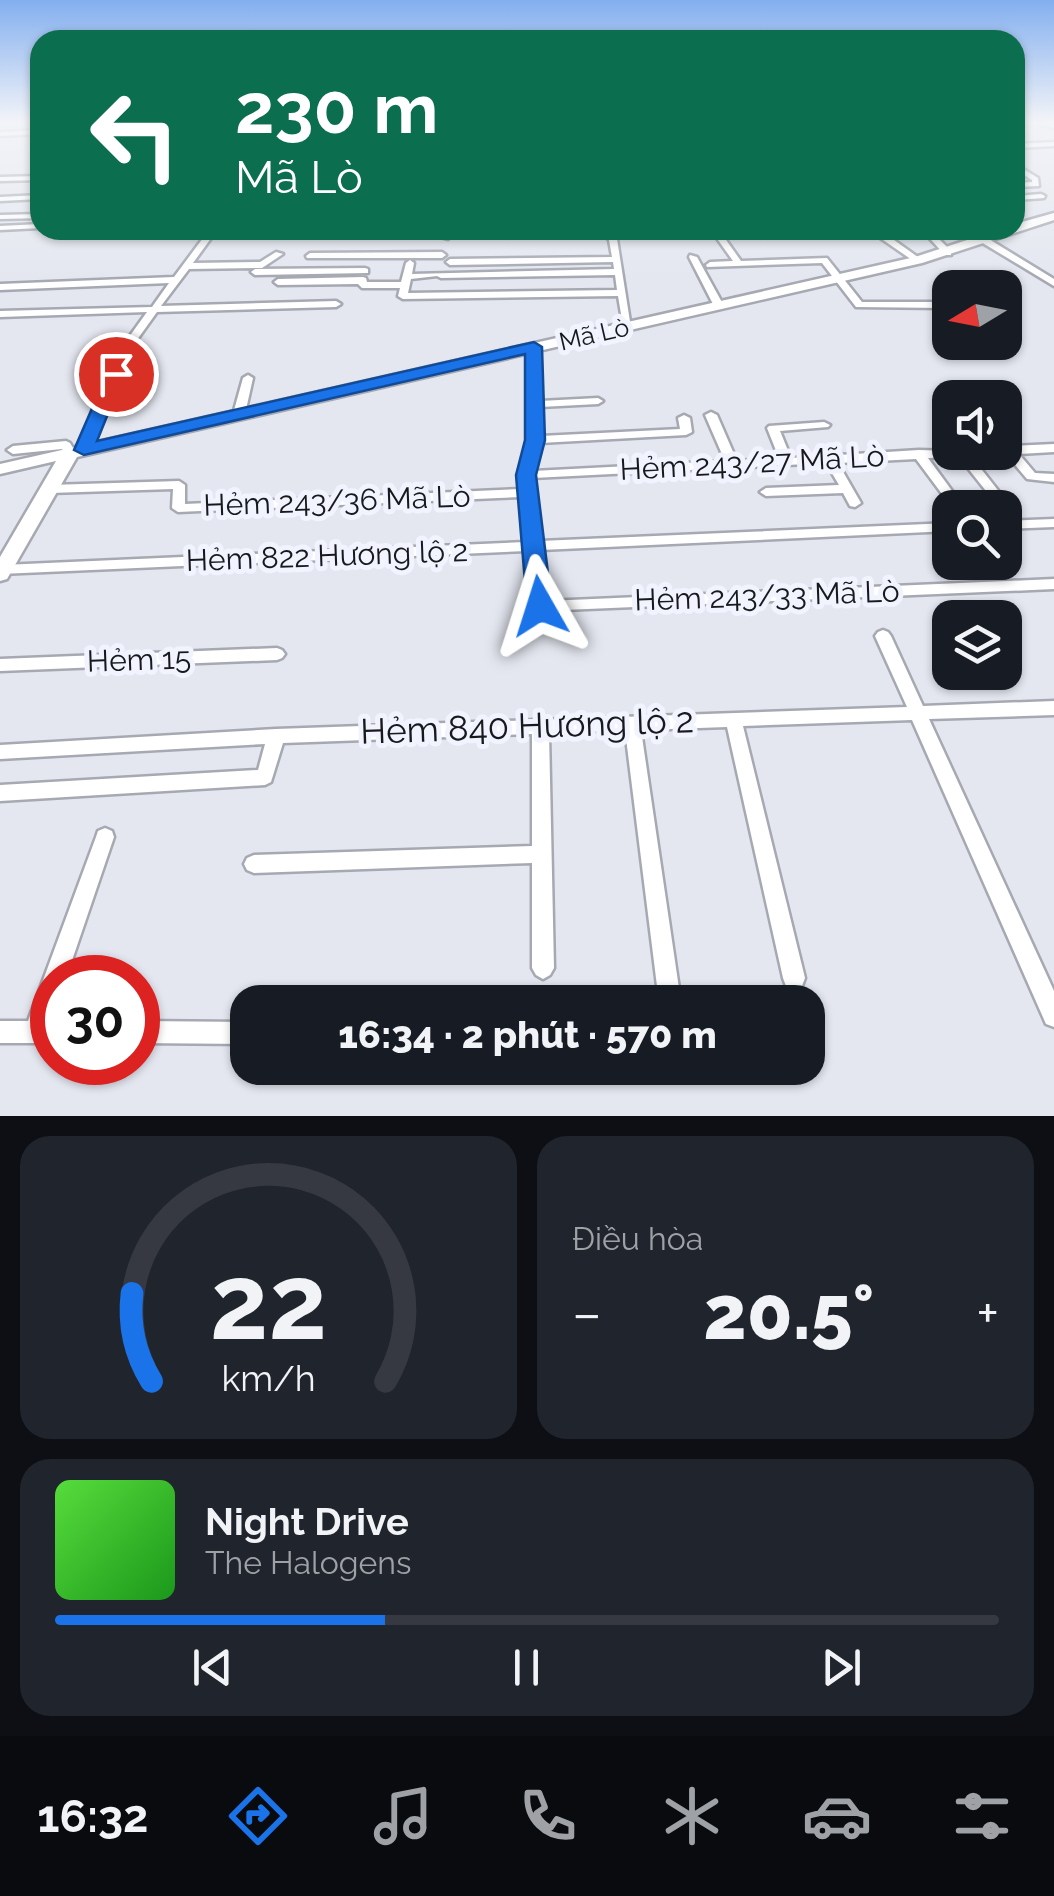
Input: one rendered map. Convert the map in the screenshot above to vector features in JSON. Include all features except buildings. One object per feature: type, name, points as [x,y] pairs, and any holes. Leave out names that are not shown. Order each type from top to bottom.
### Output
[{"type":"main road","name":"Mã Lò","points":[[1025,225],[1054,216]]},
{"type":"main road","name":"Mã Lò","points":[[0,469],[840,279],[948,253],[984,240]]},
{"type":"main road","points":[[2,572],[77,451]]},
{"type":"street","points":[[0,180],[30,178]]},
{"type":"street","points":[[1025,197],[1041,196]]},
{"type":"street","points":[[0,199],[30,198]]},
{"type":"street","points":[[0,217],[30,216]]},
{"type":"street","points":[[0,228],[30,226]]},
{"type":"street","points":[[13,450],[58,444],[77,451],[129,344],[206,240]]},
{"type":"street","points":[[613,240],[628,326]]},
{"type":"street","points":[[722,240],[738,263]]},
{"type":"street","points":[[889,240],[918,260]]},
{"type":"street","points":[[936,240],[948,253]]},
{"type":"street","points":[[984,240],[1054,283]]},
{"type":"street","points":[[188,266],[262,265],[279,254]]},
{"type":"street","points":[[310,256],[616,259]]},
{"type":"street","points":[[693,258],[719,306]]},
{"type":"street","points":[[710,265],[824,260],[864,306],[932,306]]},
{"type":"street","points":[[410,263],[403,296],[621,293]]},
{"type":"street","points":[[256,272],[365,272]]},
{"type":"street","points":[[365,272],[362,286],[437,275],[618,272]]},
{"type":"street","points":[[278,282],[365,272]]},
{"type":"street","points":[[0,287],[178,280]]},
{"type":"street","points":[[0,314],[336,304]]},
{"type":"street","points":[[534,347],[535,440],[526,475],[534,547]]},
{"type":"street","points":[[239,414],[248,378]]},
{"type":"street","points":[[536,404],[598,401]]},
{"type":"street","points":[[711,415],[732,463]]},
{"type":"street","points":[[535,440],[686,432],[684,418]]},
{"type":"street","points":[[786,460],[772,428],[824,425]]},
{"type":"street","points":[[1022,449],[1054,448]]},
{"type":"street","points":[[919,454],[945,490]]},
{"type":"street","name":"Hẻm 243/27 Mã Lò","points":[[526,475],[932,454]]},
{"type":"street","points":[[830,458],[855,503]]},
{"type":"street","points":[[1022,466],[1031,476],[1054,478]]},
{"type":"street","points":[[976,470],[992,490]]},
{"type":"street","name":"Hẻm 243/36 Mã Lò","points":[[50,490],[179,485],[178,508],[527,493]]},
{"type":"street","points":[[766,492],[847,489]]},
{"type":"street","points":[[1022,524],[1054,523]]},
{"type":"street","name":"Hẻm 822 Hương lộ 2","points":[[2,572],[932,529]]},
{"type":"street","name":"Hẻm 243/33 Mã Lò","points":[[534,547],[540,606],[1054,584]]},
{"type":"street","points":[[884,636],[1054,1016]]},
{"type":"street","name":"Hẻm 15","points":[[0,666],[277,654]]},
{"type":"street","name":"Hẻm 840 Hương lộ 2","points":[[0,752],[276,736],[1054,708]]},
{"type":"street","points":[[734,718],[794,978]]},
{"type":"street","points":[[632,722],[668,985]]},
{"type":"street","points":[[540,727],[543,968]]},
{"type":"street","points":[[0,793],[265,777],[276,736]]},
{"type":"street","points":[[63,955],[105,836]]},
{"type":"street","points":[[254,864],[542,854]]},
{"type":"street","points":[[0,1032],[30,1032]]},
{"type":"street","points":[[160,1032],[230,1033]]},
{"type":"route","points":[[116,374],[84,450],[534,347],[535,440],[526,475],[540,606]]}]
